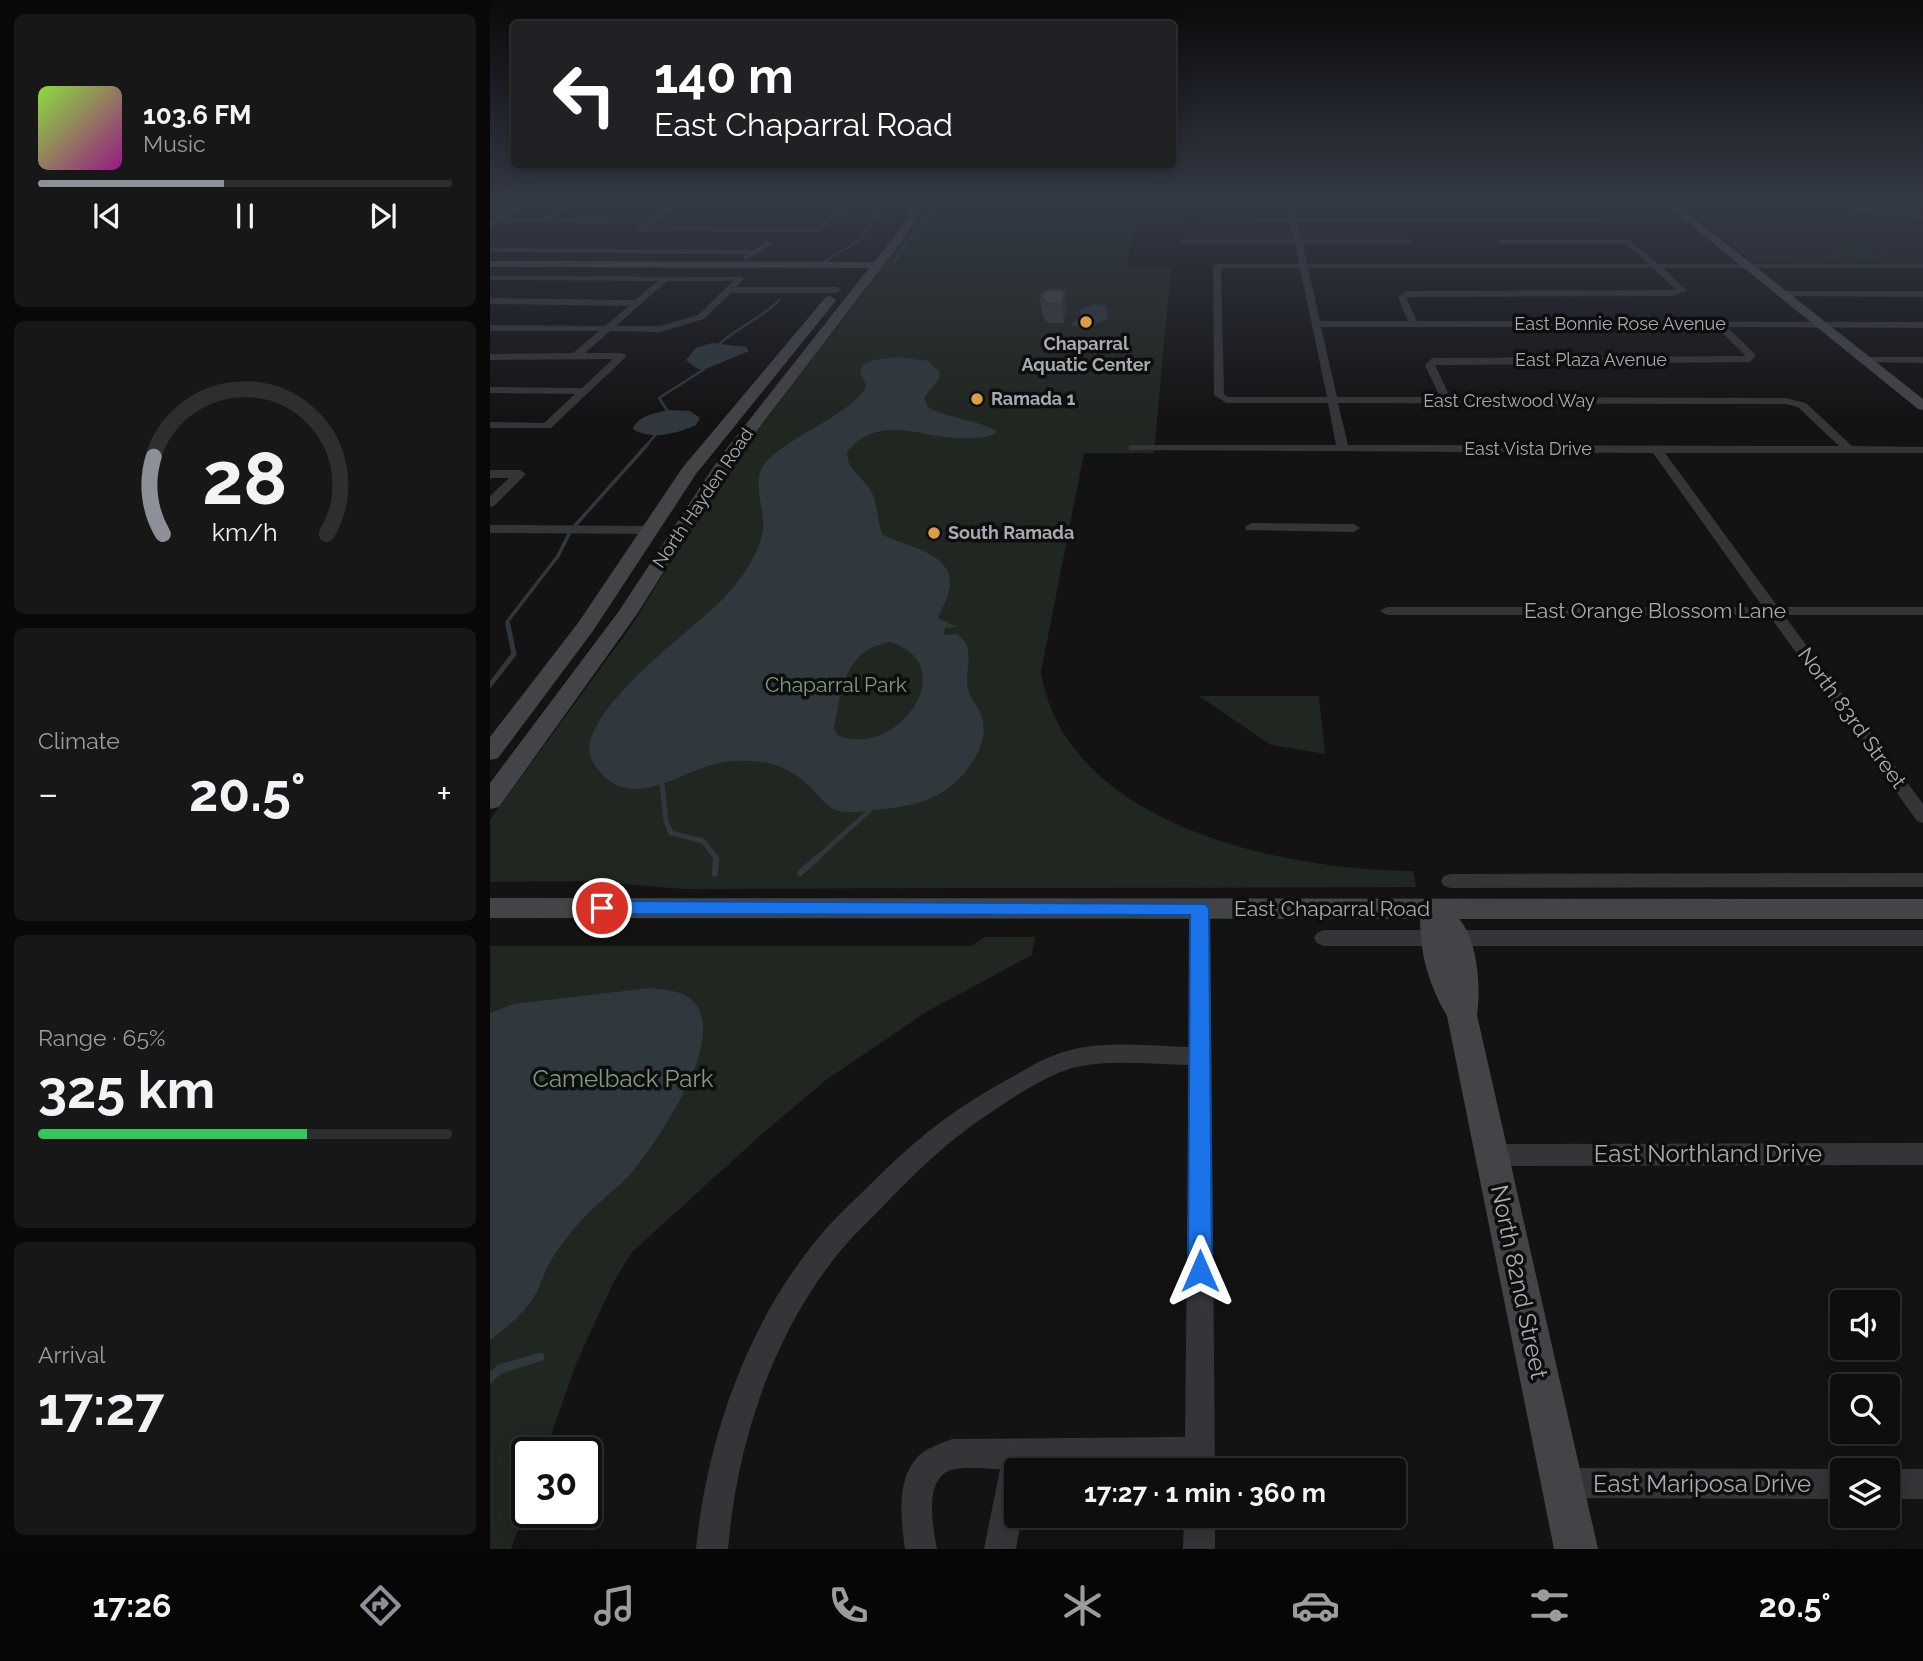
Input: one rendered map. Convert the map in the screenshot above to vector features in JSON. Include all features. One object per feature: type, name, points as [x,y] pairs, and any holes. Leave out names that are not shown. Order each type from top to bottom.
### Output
[{"type":"main road","name":"North Hayden Road","points":[[490,752],[586,627],[698,460],[852,272]]},
{"type":"main road","name":"North Hayden Road","points":[[490,801],[627,614],[726,460],[871,272]]},
{"type":"main road","points":[[1756,272],[1921,403]]},
{"type":"main road","name":"East Chaparral Road","points":[[490,908],[1199,909],[1441,928],[1923,909]]},
{"type":"main road","name":"North 82nd Street","points":[[1441,928],[1446,990],[1462,1015],[1576,1549]]},
{"type":"street","points":[[542,288],[571,272]]},
{"type":"street","name":"East Crestwood Way","points":[[1217,272],[1219,395],[1222,398],[1331,401],[1796,402],[1849,450]]},
{"type":"street","points":[[1304,272],[1343,449]]},
{"type":"street","points":[[1414,324],[1402,297],[1405,294],[1682,292],[1664,272]]},
{"type":"street","points":[[490,278],[740,279],[701,317],[686,324],[660,329],[490,328]]},
{"type":"street","points":[[575,357],[665,279]]},
{"type":"street","points":[[731,288],[838,289]]},
{"type":"street","points":[[502,302],[533,292]]},
{"type":"street","points":[[1782,294],[1923,294]]},
{"type":"street","points":[[490,303],[636,303]]},
{"type":"street","name":"East Bonnie Rose Avenue","points":[[1316,324],[1923,325]]},
{"type":"street","name":"East Plaza Avenue","points":[[1447,401],[1430,365],[1432,361],[1750,359],[1751,355],[1719,325]]},
{"type":"street","points":[[490,357],[622,356],[547,426],[490,425]]},
{"type":"street","points":[[490,363],[504,357]]},
{"type":"street","points":[[1866,360],[1923,360]]},
{"type":"street","points":[[490,390],[585,391]]},
{"type":"street","name":"East Vista Drive","points":[[1133,448],[1923,450]]},
{"type":"street","name":"North 83rd Street","points":[[1657,450],[1923,817]]},
{"type":"street","points":[[490,474],[520,474],[490,503]]},
{"type":"street","points":[[1251,527],[1354,528]]},
{"type":"street","points":[[490,530],[652,530]]},
{"type":"street","name":"East Orange Blossom Lane","points":[[1387,611],[1923,611]]},
{"type":"street","points":[[1451,881],[1923,880]]},
{"type":"street","points":[[1199,909],[1200,1458]]},
{"type":"street","points":[[1324,938],[1441,928],[1923,938]]},
{"type":"street","points":[[712,1549],[722,1466],[741,1406],[784,1313],[823,1253],[922,1149],[953,1122],[1000,1094],[1069,1060],[1089,1057],[1200,1056]]},
{"type":"street","name":"East Northland Drive","points":[[1492,1155],[1923,1154]]},
{"type":"street","points":[[921,1549],[916,1521],[921,1487],[931,1465],[952,1454],[1018,1453],[1132,1458]]},
{"type":"street","points":[[1000,1549],[1018,1453]]},
{"type":"street","name":"East Mariposa Drive","points":[[1562,1483],[1830,1484]]},
{"type":"street","points":[[1900,1484],[1923,1484]]},
{"type":"street","points":[[1199,1549],[1200,1528]]},
{"type":"green space","name":"Chaparral Park","points":[[879,272],[1171,272],[1154,453],[1084,453],[1041,672],[1059,725],[1091,768],[1135,802],[1188,829],[1245,848],[1304,861],[1413,871],[1416,887],[683,889],[587,881],[490,882],[490,820],[632,625],[730,466]]},
{"type":"green space","points":[[1199,696],[1319,696],[1325,754],[1271,745]]},
{"type":"green space","name":"Camelback Park","points":[[985,937],[1035,937],[1032,955],[926,1012],[826,1080],[632,1252],[614,1281],[576,1364],[550,1437],[511,1437],[511,1528],[518,1528],[511,1549],[490,1549],[490,946],[971,946]]},
{"type":"shaded area","points":[[1095,304],[1106,306],[1108,318],[1089,328],[1072,326],[1071,323],[1080,318],[1080,309]]},
{"type":"shaded area","points":[[712,343],[746,347],[749,351],[703,370],[686,360],[696,348]]},
{"type":"shaded area","points":[[899,357],[928,361],[940,372],[939,378],[924,398],[928,407],[985,425],[997,432],[984,437],[954,438],[889,430],[860,440],[847,452],[853,470],[873,495],[883,535],[936,558],[944,565],[949,575],[947,598],[938,618],[957,627],[945,628],[944,635],[957,634],[968,648],[969,693],[981,715],[984,728],[976,756],[956,782],[932,798],[905,806],[856,812],[835,810],[790,772],[776,765],[759,762],[733,761],[707,766],[647,788],[618,786],[605,777],[593,762],[590,744],[598,723],[614,700],[636,677],[720,602],[740,578],[753,559],[763,529],[759,486],[761,469],[789,443],[851,404],[866,385],[860,372],[862,365],[875,360]],"holes":[[[890,642],[911,653],[922,669],[922,688],[914,706],[900,723],[881,735],[860,739],[837,735],[834,728],[843,686],[854,663],[863,653]]]},
{"type":"shaded area","points":[[667,410],[690,411],[700,418],[696,425],[664,434],[647,435],[633,429],[643,418]]},
{"type":"shaded area","points":[[650,988],[685,995],[694,1002],[702,1019],[702,1040],[686,1089],[634,1170],[586,1215],[561,1245],[531,1302],[515,1320],[490,1340],[490,1013],[513,1004]]},
{"type":"building","points":[[1049,289],[1065,290],[1062,304],[1047,304],[1040,296]]},
{"type":"waterway","points":[[715,349],[727,337],[779,300]]},
{"type":"waterway","points":[[665,415],[667,410],[659,398],[703,370],[705,366]]},
{"type":"waterway","points":[[645,447],[659,431]]},
{"type":"waterway","points":[[508,626],[507,622],[558,556],[571,530],[647,445]]},
{"type":"waterway","points":[[490,685],[514,654],[508,625]]},
{"type":"waterway","points":[[662,785],[666,821],[671,833],[703,841],[716,858]]},
{"type":"waterway","points":[[816,859],[869,811]]},
{"type":"waterway","points":[[800,873],[818,857]]},
{"type":"waterway","points":[[715,874],[716,858]]},
{"type":"waterway","points":[[490,1378],[500,1369],[540,1357]]},
{"type":"place","name":"Chaparral Aquatic Center","points":[[1086,322]]},
{"type":"place","name":"Ramada 1","points":[[977,399]]},
{"type":"place","name":"South Ramada","points":[[934,533]]},
{"type":"route","points":[[602,908],[1199,909],[1200,1271]]}]
